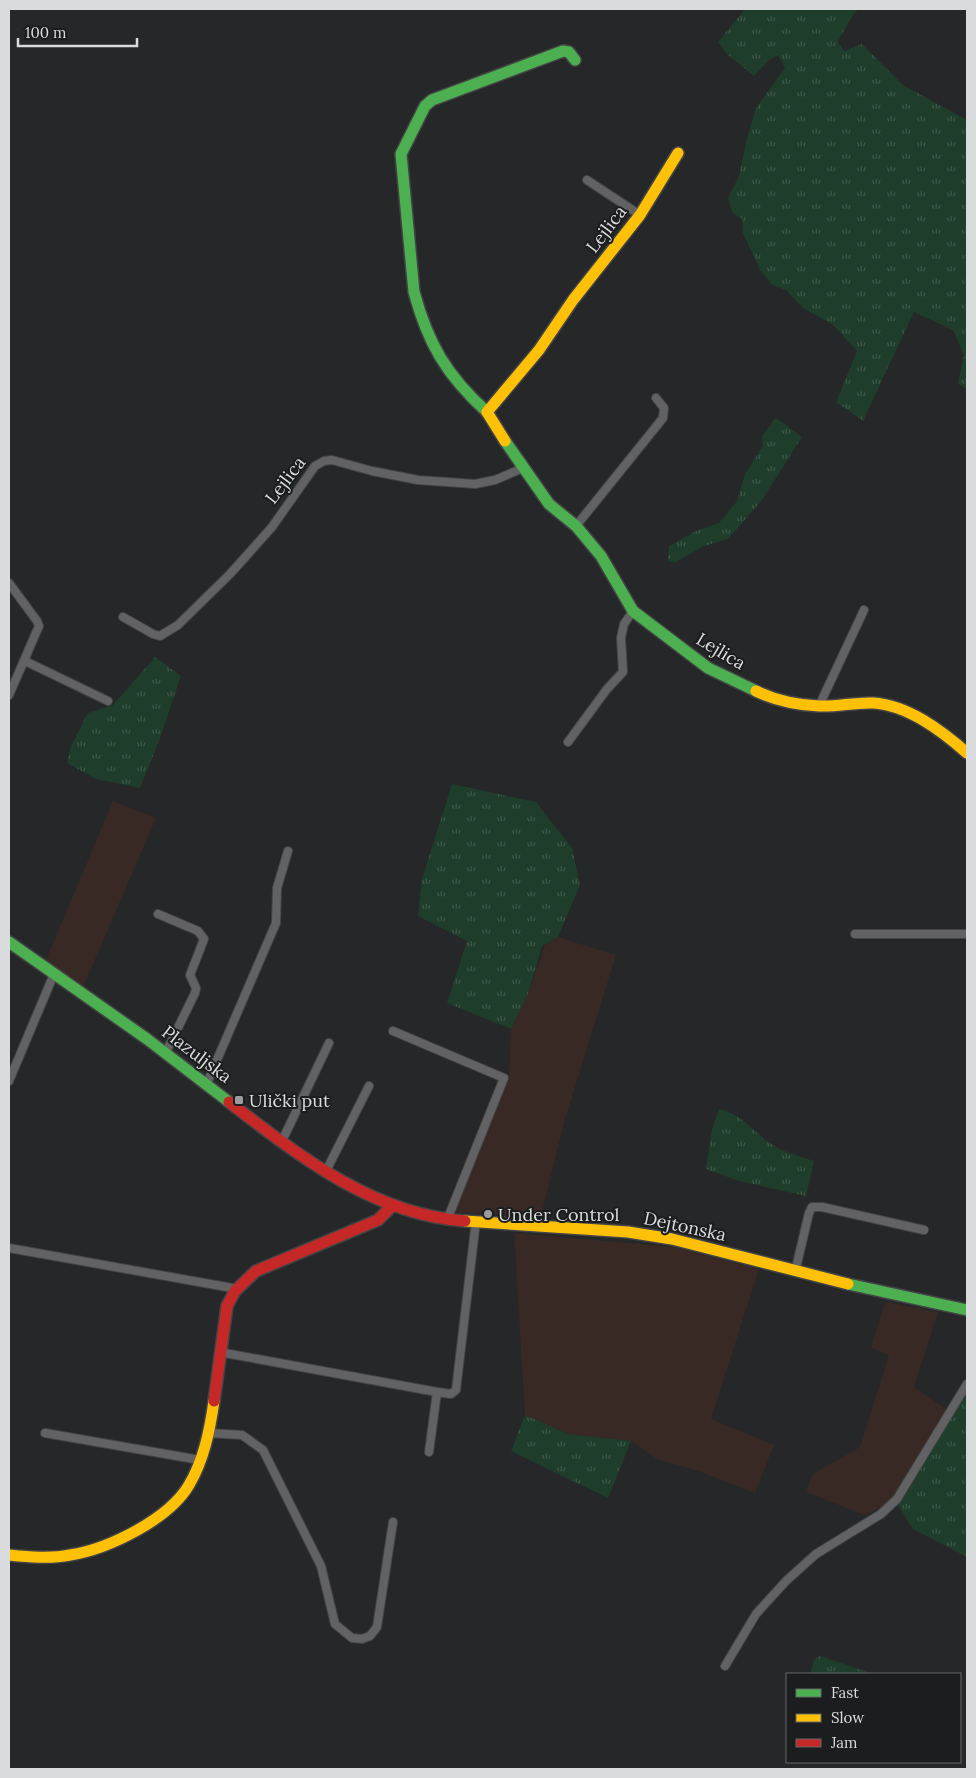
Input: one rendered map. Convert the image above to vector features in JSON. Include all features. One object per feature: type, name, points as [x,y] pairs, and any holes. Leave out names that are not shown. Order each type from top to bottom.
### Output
[{"type":"street","points":[[487,412],[462,390],[448,374],[432,346],[419,312],[414,292],[402,154],[426,106],[432,100],[563,51],[569,52],[575,60]]},
{"type":"street","name":"Lejlica","points":[[678,153],[640,215],[573,300],[539,350],[487,412],[549,504],[576,526],[601,556],[633,611],[708,668],[770,698],[819,706],[874,703],[901,710],[942,731],[967,753]]},
{"type":"street","points":[[586,180],[640,215]]},
{"type":"street","points":[[576,526],[663,418],[664,408],[656,398]]},
{"type":"street","name":"Lejlica","points":[[123,617],[160,636],[178,625],[230,574],[272,527],[315,466],[324,461],[332,460],[372,471],[418,480],[475,484],[495,480],[523,468]]},
{"type":"street","points":[[9,583],[38,623],[25,661],[9,696]]},
{"type":"street","points":[[819,706],[864,610]]},
{"type":"street","points":[[568,742],[606,689],[622,672],[621,638],[624,624],[633,611]]},
{"type":"street","points":[[25,661],[108,700]]},
{"type":"street","points":[[208,1083],[276,923],[277,888],[288,851]]},
{"type":"street","points":[[158,914],[198,931],[204,939],[190,975],[196,988],[195,994],[166,1052]]},
{"type":"street","points":[[855,934],[967,934]]},
{"type":"street","name":"Plazuljska","points":[[9,942],[208,1083],[281,1143],[326,1171],[392,1207]]},
{"type":"street","points":[[10,1076],[54,974]]},
{"type":"street","points":[[393,1031],[504,1078],[447,1220]]},
{"type":"street","points":[[281,1143],[329,1043]]},
{"type":"street","points":[[326,1171],[370,1086]]},
{"type":"street","points":[[9,1555],[46,1557],[76,1554],[118,1539],[150,1522],[169,1506],[187,1489],[196,1475],[208,1433],[219,1352],[228,1306],[238,1289],[256,1271],[378,1220],[392,1207]]},
{"type":"street","name":"Dejtonska","points":[[392,1207],[424,1217],[447,1220],[628,1232],[707,1248],[795,1272],[967,1310]]},
{"type":"street","points":[[795,1272],[809,1213],[812,1208],[822,1207],[924,1230]]},
{"type":"street","points":[[219,1352],[451,1394],[456,1390],[476,1221]]},
{"type":"street","points":[[9,1248],[238,1289]]},
{"type":"street","points":[[725,1666],[756,1614],[786,1581],[816,1554],[881,1514],[898,1500],[967,1384]]},
{"type":"street","points":[[429,1452],[437,1392]]},
{"type":"street","points":[[208,1433],[242,1435],[264,1450],[321,1566],[335,1624],[352,1638],[362,1639],[370,1636],[377,1627],[393,1522]]},
{"type":"street","points":[[45,1434],[200,1460]]},
{"type":"shaded area","points":[[113,801],[156,818],[83,987],[46,960]]},
{"type":"shaded area","points":[[558,937],[616,955],[565,1119],[541,1216],[447,1212],[509,1079],[511,1029],[528,994],[545,945]]},
{"type":"shaded area","points":[[514,1233],[674,1247],[759,1269],[711,1419],[774,1445],[755,1493],[698,1471],[657,1459],[631,1441],[568,1434],[525,1415]]},
{"type":"shaded area","points":[[885,1302],[938,1312],[914,1387],[949,1411],[892,1503],[864,1515],[806,1492],[813,1474],[860,1447],[889,1355],[871,1348]]},
{"type":"green space","points":[[745,9],[859,9],[854,13],[838,41],[844,51],[862,44],[903,85],[967,120],[967,390],[958,383],[964,355],[953,330],[914,312],[863,421],[836,402],[857,351],[833,325],[803,308],[786,290],[772,285],[760,270],[743,233],[742,219],[732,212],[728,198],[739,176],[756,108],[785,68],[778,55],[769,60],[754,76],[728,55],[718,42]]},
{"type":"green space","points":[[776,418],[802,437],[762,500],[728,539],[704,546],[674,563],[668,561],[669,546],[698,530],[719,523],[737,501],[745,474],[763,446],[762,436]]},
{"type":"green space","points":[[155,657],[181,676],[159,741],[140,788],[96,779],[67,763],[71,746],[88,713],[113,705]]},
{"type":"green space","points":[[452,784],[536,802],[572,848],[580,885],[558,937],[542,946],[528,994],[511,1029],[447,1003],[467,941],[418,916],[422,879]]},
{"type":"green space","points":[[719,1109],[740,1118],[778,1148],[814,1161],[806,1196],[739,1181],[706,1169],[712,1129]]},
{"type":"green space","points":[[967,1390],[967,1557],[913,1529],[898,1505]]},
{"type":"green space","points":[[525,1415],[568,1434],[631,1441],[608,1498],[511,1451]]},
{"type":"green space","points":[[820,1656],[870,1673],[810,1673],[814,1660]]},
{"type":"traffic: fast","points":[[487,412],[450,372],[433,343],[420,311],[414,292],[401,154],[425,106],[432,100],[563,51],[569,52],[575,60]]},
{"type":"traffic: fast","points":[[505,441],[549,504],[576,526],[601,556],[633,611],[708,668],[756,691]]},
{"type":"traffic: fast","points":[[9,942],[147,1039],[229,1102]]},
{"type":"traffic: fast","points":[[848,1284],[967,1310]]},
{"type":"traffic: slow","points":[[505,441],[487,412],[539,350],[573,300],[640,215],[678,153]]},
{"type":"traffic: slow","points":[[756,691],[786,702],[803,704],[826,706],[873,703],[886,705],[924,720],[967,753]]},
{"type":"traffic: slow","points":[[465,1221],[628,1232],[672,1239],[848,1284]]},
{"type":"traffic: slow","points":[[9,1555],[55,1557],[85,1552],[120,1539],[153,1521],[180,1498],[189,1485],[199,1465],[206,1444],[214,1401]]},
{"type":"traffic: jam","points":[[229,1102],[283,1143],[339,1180],[369,1195],[400,1207],[432,1216],[465,1221]]},
{"type":"traffic: jam","points":[[214,1401],[227,1306],[235,1291],[256,1271],[378,1220],[391,1207]]},
{"type":"place","name":"Ulički put","points":[[239,1100]]},
{"type":"place","name":"Under Control","points":[[488,1214]]}]
